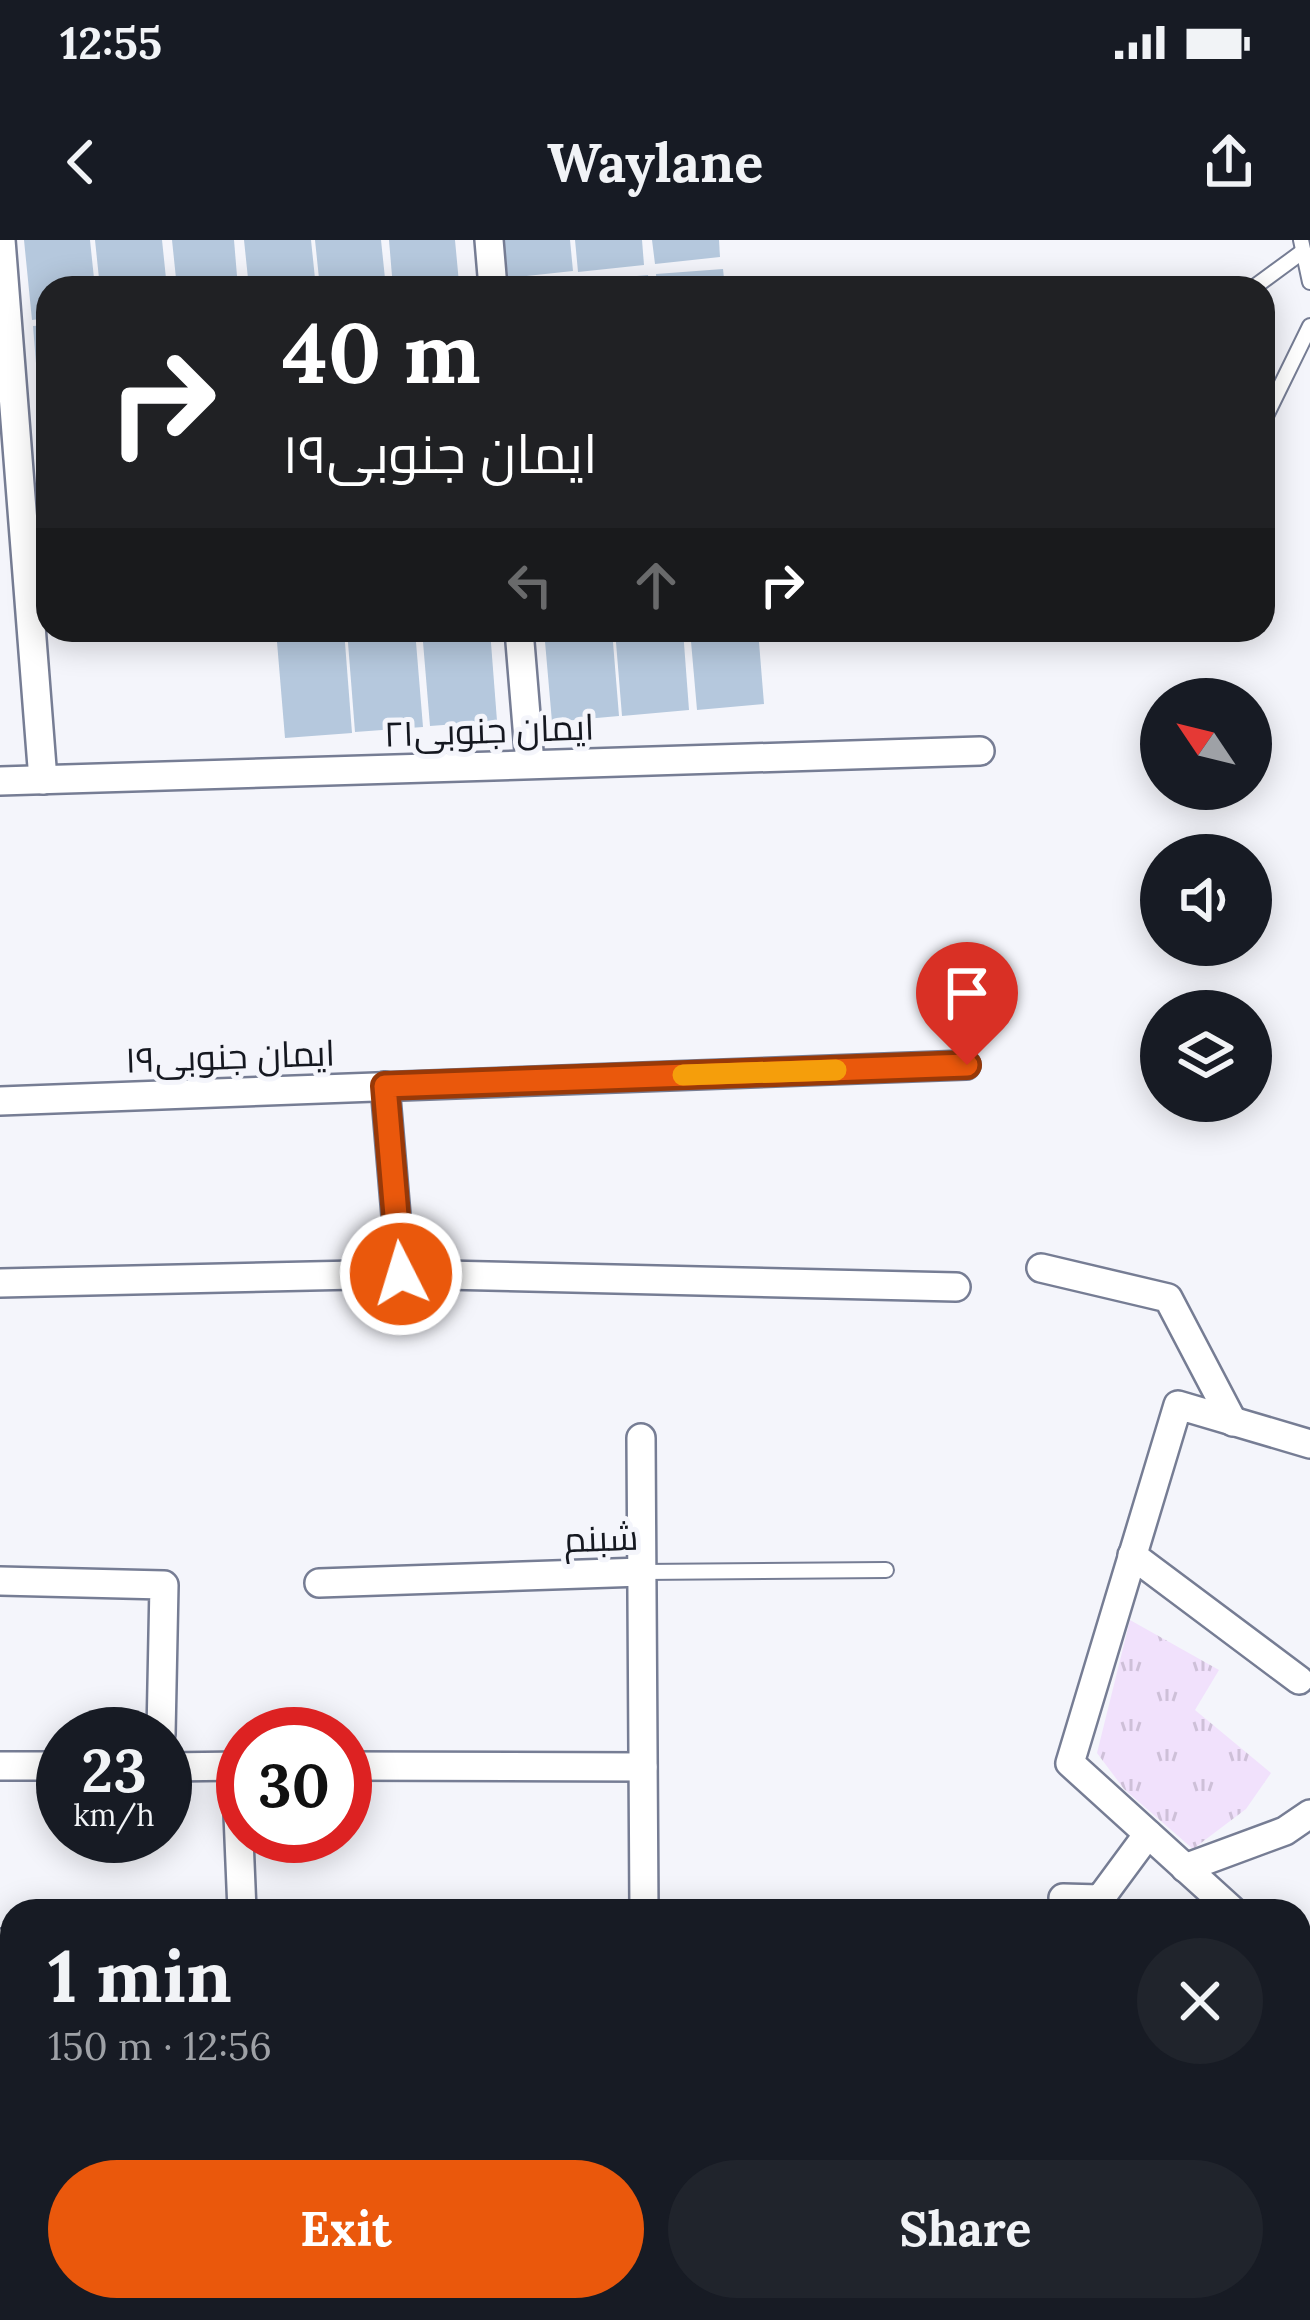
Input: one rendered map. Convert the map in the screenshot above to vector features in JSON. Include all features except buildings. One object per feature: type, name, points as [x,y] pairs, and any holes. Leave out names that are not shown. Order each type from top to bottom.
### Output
[{"type":"street","points":[[1,240],[36,538]]},
{"type":"street","points":[[489,240],[492,276]]},
{"type":"street","points":[[39,642],[43,780]]},
{"type":"street","points":[[520,642],[530,764]]},
{"type":"street","name":"ایمان جنوبی۲۱","points":[[0,781],[980,751]]},
{"type":"street","name":"ایمان جنوبی۱۹","points":[[0,1100],[967,1065]]},
{"type":"street","points":[[385,1086],[401,1274]]},
{"type":"street","points":[[1041,1268],[1168,1298],[1233,1422]]},
{"type":"street","points":[[0,1282],[401,1274],[956,1287]]},
{"type":"street","points":[[1220,1899],[1070,1763],[1178,1405],[1308,1439]]},
{"type":"street","points":[[640,1438],[644,1899]]},
{"type":"street","points":[[1132,1555],[1299,1680]]},
{"type":"street","name":"شبنم","points":[[319,1583],[642,1572]]},
{"type":"street","points":[[0,1581],[164,1585],[161,1707]]},
{"type":"street","points":[[0,1766],[36,1766]]},
{"type":"street","points":[[372,1766],[643,1767]]},
{"type":"street","points":[[1185,1868],[1285,1832],[1310,1814]]},
{"type":"street","points":[[1063,1898],[1100,1899],[1148,1834]]},
{"type":"street","points":[[241,1863],[242,1899]]},
{"type":"lane","points":[[1267,276],[1301,246],[1310,282]]},
{"type":"lane","points":[[1275,397],[1310,326]]},
{"type":"lane","name":"شبنم","points":[[642,1572],[886,1570]]},
{"type":"green space","points":[[1130,1620],[1219,1670],[1195,1710],[1271,1773],[1246,1809],[1193,1849],[1124,1789],[1097,1753]]},
{"type":"slow traffic","points":[[683,1075],[836,1070]]},
{"type":"route","points":[[401,1274],[385,1086],[967,1065]]}]
